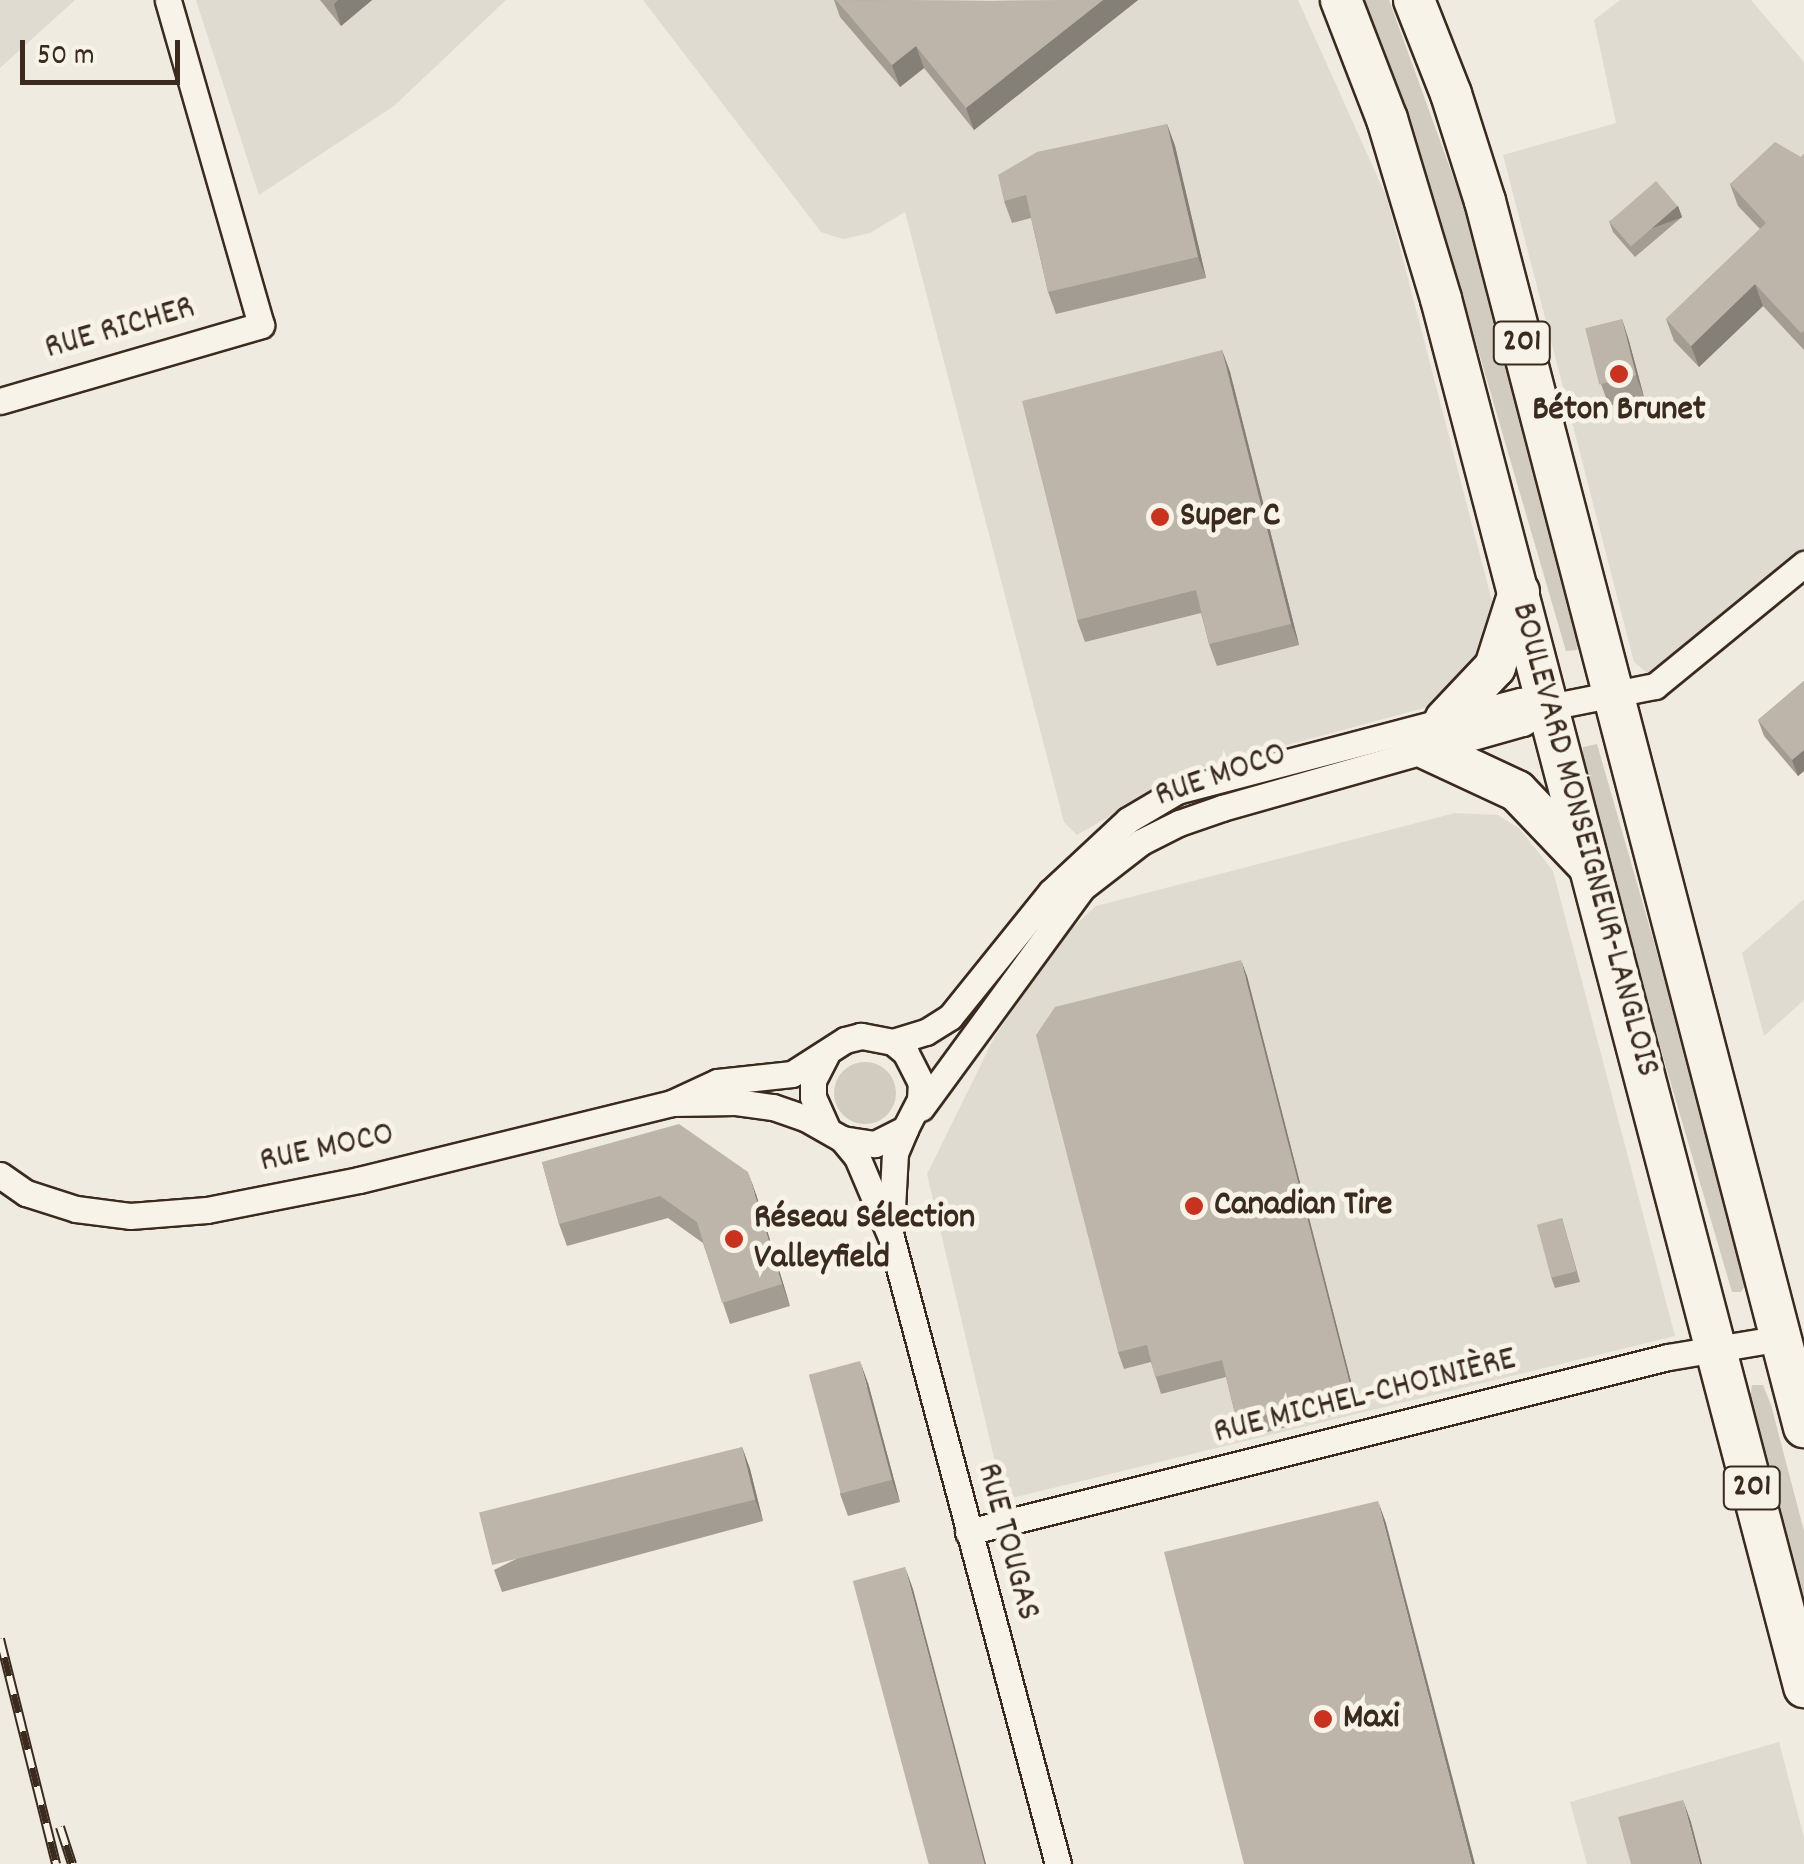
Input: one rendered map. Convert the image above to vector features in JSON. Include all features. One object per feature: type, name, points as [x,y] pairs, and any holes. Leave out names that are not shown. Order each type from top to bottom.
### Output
[{"type":"highway","name":"BOULEVARD MONSEIGNEUR-LANGLOIS","points":[[1341,0],[1408,185],[1519,592],[1804,1686]]},
{"type":"highway","name":"BOULEVARD MONSEIGNEUR-LANGLOIS","points":[[1414,0],[1476,170],[1804,1427]]},
{"type":"highway","points":[[1519,592],[1496,667],[1436,734],[1517,791],[1590,868]]},
{"type":"street","name":"RUE RICHER","points":[[0,401],[260,325],[168,0]]},
{"type":"street","name":"RUE MOCO","points":[[672,1104],[717,1082],[792,1074],[831,1049],[861,1036],[893,1042],[926,1032],[950,1017],[1050,892],[1128,820],[1150,806],[1216,779],[1436,734],[1523,723],[1549,707],[1613,692],[1647,689],[1671,678],[1804,564]]},
{"type":"street","name":"RUE MOCO","points":[[0,1174],[26,1193],[76,1209],[130,1216],[207,1210],[358,1180],[672,1104],[736,1102],[773,1107],[834,1133],[875,1144],[910,1123],[988,1011],[1083,887],[1140,842],[1208,813],[1436,734]]},
{"type":"street","points":[[893,1042],[916,1067],[921,1083],[910,1123]]},
{"type":"street","points":[[831,1049],[813,1080],[813,1098],[834,1133]]},
{"type":"street","name":"RUE TOUGAS","points":[[891,1237],[895,1154],[910,1123]]},
{"type":"street","name":"RUE TOUGAS","points":[[834,1133],[857,1157],[891,1237],[1058,1864]]},
{"type":"street","name":"RUE MICHEL-CHOINIÈRE","points":[[968,1532],[1715,1346],[1780,1338]]},
{"type":"shaded area","points":[[0,0],[75,0],[0,68]]},
{"type":"shaded area","points":[[196,0],[506,0],[394,106],[259,195]]},
{"type":"shaded area","points":[[643,0],[1298,0],[1387,198],[1501,636],[1462,685],[1428,707],[1186,772],[1077,835],[1064,822],[905,212],[870,233],[843,239],[821,232]]},
{"type":"shaded area","points":[[1358,0],[1389,0],[1475,237],[1581,634],[1577,650],[1566,651],[1446,240],[1398,97]]},
{"type":"shaded area","name":"Béton Brunet","points":[[1620,0],[1751,0],[1804,62],[1804,567],[1651,676],[1634,662],[1503,155],[1616,123],[1594,20]]},
{"type":"shaded area","points":[[1597,744],[1717,1162],[1746,1284],[1741,1292],[1732,1292],[1632,951],[1583,759],[1583,747]]},
{"type":"shaded area","points":[[1455,813],[1498,815],[1520,829],[1553,871],[1675,1336],[1004,1500],[927,1174],[994,1038],[1062,937],[1096,906]]},
{"type":"shaded area","points":[[1804,899],[1804,1000],[1764,1036],[1742,953]]},
{"type":"shaded area","points":[[865,1062],[887,1071],[896,1093],[887,1115],[865,1124],[843,1115],[834,1093],[843,1071]]},
{"type":"shaded area","points":[[1752,1385],[1763,1385],[1771,1405],[1804,1531],[1804,1614],[1749,1406]]},
{"type":"shaded area","points":[[1779,1742],[1804,1837],[1804,1864],[1587,1864],[1570,1802]]},
{"type":"building","points":[[836,0],[1103,0],[966,108],[916,46],[892,65]]},
{"type":"building","points":[[1167,124],[1198,257],[1048,292],[1026,195],[1004,201],[998,175],[1037,152]]},
{"type":"building","points":[[1775,142],[1801,157],[1804,154],[1804,331],[1801,333],[1755,284],[1691,346],[1666,319],[1766,223],[1730,184]]},
{"type":"building","points":[[1656,181],[1678,206],[1631,247],[1609,222]]},
{"type":"building","points":[[1622,319],[1636,375],[1599,384],[1585,328]]},
{"type":"building","name":"Super C","points":[[1222,350],[1291,624],[1209,644],[1196,590],[1077,620],[1022,401]]},
{"type":"building","points":[[1804,681],[1804,750],[1792,760],[1758,720]]},
{"type":"building","name":"Canadian Tire","points":[[1241,960],[1352,1392],[1237,1422],[1222,1360],[1155,1377],[1147,1345],[1118,1352],[1036,1035],[1055,1007]]},
{"type":"building","name":"Réseau Sélection Valleyfield","points":[[679,1124],[748,1172],[782,1284],[722,1303],[697,1222],[660,1196],[559,1224],[542,1162]]},
{"type":"building","points":[[1562,1218],[1576,1271],[1551,1278],[1537,1225]]},
{"type":"building","points":[[860,1361],[892,1480],[841,1494],[809,1375]]},
{"type":"building","points":[[742,1447],[755,1499],[492,1565],[479,1513]]},
{"type":"building","name":"Maxi","points":[[1378,1501],[1472,1864],[1244,1864],[1164,1552]]},
{"type":"building","points":[[905,1567],[984,1864],[929,1864],[853,1581]]},
{"type":"building","points":[[1683,1800],[1700,1864],[1631,1864],[1618,1817]]},
{"type":"railway","points":[[0,1639],[56,1864]]},
{"type":"railway","points":[[60,1827],[72,1864]]},
{"type":"place","name":"Béton Brunet","points":[[1619,374]]},
{"type":"place","name":"Super C","points":[[1160,517]]},
{"type":"place","name":"Canadian Tire","points":[[1194,1206]]},
{"type":"place","name":"Réseau Sélection Valleyfield","points":[[734,1239]]},
{"type":"place","name":"Maxi","points":[[1323,1719]]}]
